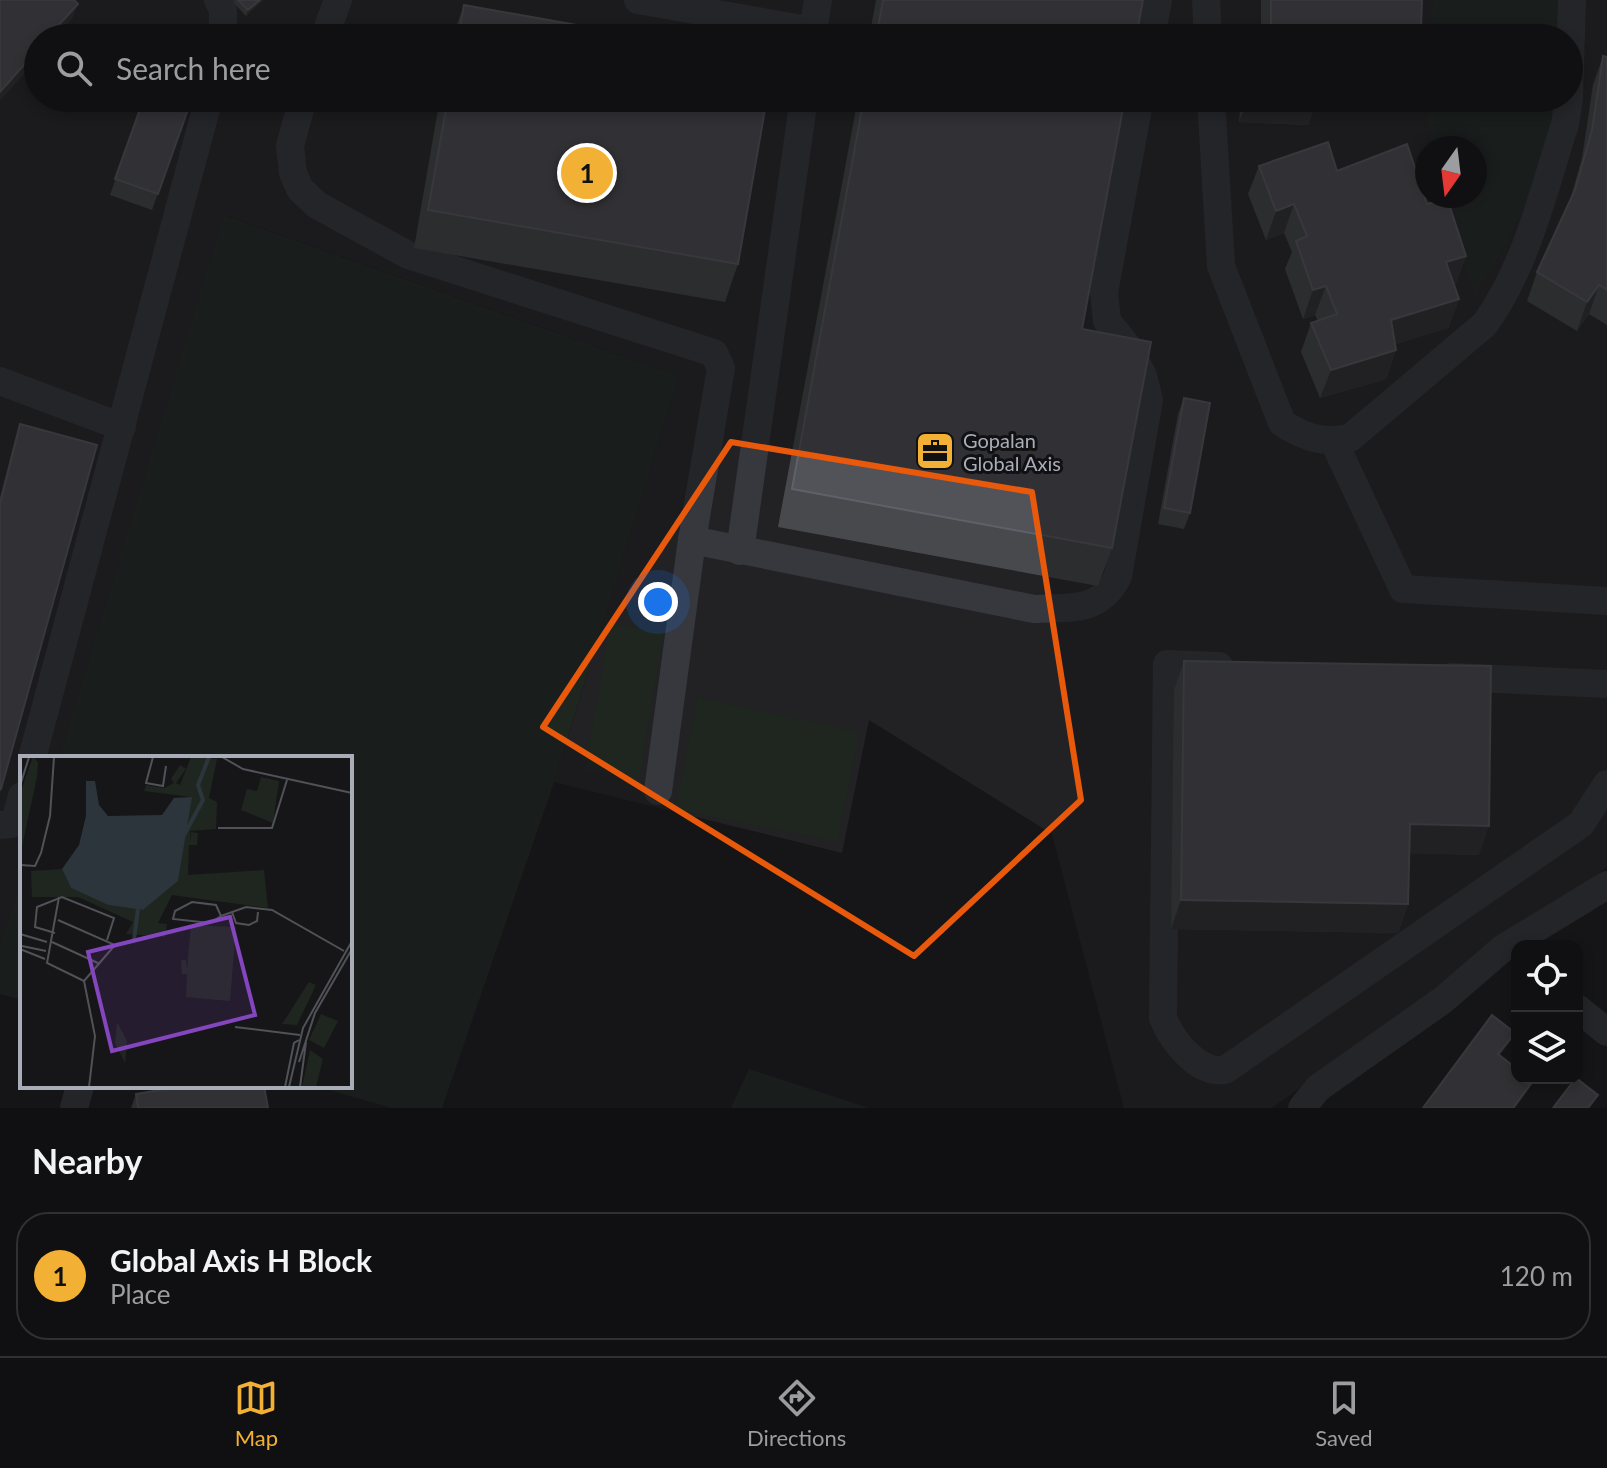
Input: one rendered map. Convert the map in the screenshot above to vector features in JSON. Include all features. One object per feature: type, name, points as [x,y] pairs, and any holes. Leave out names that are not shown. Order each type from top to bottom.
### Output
[{"type":"street","points":[[218,0],[223,10],[223,24]]},
{"type":"street","points":[[329,24],[338,0]]},
{"type":"street","points":[[638,0],[758,24]]},
{"type":"street","points":[[815,24],[818,0]]},
{"type":"street","points":[[1154,24],[1158,0]]},
{"type":"street","points":[[1206,0],[1207,24]]},
{"type":"street","points":[[1571,24],[1572,0]]},
{"type":"street","points":[[33,756],[205,112]]},
{"type":"street","points":[[299,112],[290,146],[293,173],[300,189],[317,205],[408,255],[714,353],[721,368],[692,540],[658,791]]},
{"type":"street","points":[[740,551],[802,112]]},
{"type":"street","points":[[692,540],[1034,609],[1084,607],[1109,595],[1118,576],[1149,400],[1143,376],[1129,348],[1107,321],[1104,292],[1137,112]]},
{"type":"street","points":[[1212,112],[1221,266],[1282,423],[1300,435],[1334,442],[1350,438],[1485,324],[1514,280],[1567,112]]},
{"type":"street","points":[[0,381],[122,427]]},
{"type":"street","points":[[1334,442],[1403,589],[1607,601]]},
{"type":"street","points":[[1245,667],[1167,664],[1163,1018],[1181,1048],[1211,1070],[1225,1070],[1581,824],[1607,784]]},
{"type":"street","points":[[1418,675],[1607,684]]},
{"type":"street","points":[[0,825],[11,824],[20,803]]},
{"type":"street","points":[[1302,1108],[1318,1088],[1607,885]]},
{"type":"street","points":[[1582,1012],[1607,1032]]},
{"type":"street","points":[[74,1108],[79,1088]]},
{"type":"highlighted area","points":[[731,442],[1032,492],[1081,800],[914,956],[543,727]]},
{"type":"shaded area","points":[[0,0],[1607,0],[1607,867],[1272,1108],[1124,1108],[1052,834],[869,720],[842,853],[554,782],[679,376],[225,215],[60,756],[20,756],[20,886],[0,943]]},
{"type":"shaded area","points":[[1434,0],[1557,0],[1558,24],[1430,24]]},
{"type":"shaded area","points":[[1426,112],[1552,112],[1544,151],[1526,200],[1503,248],[1475,294],[1443,208],[1487,208],[1487,136],[1429,136]]},
{"type":"shaded area","points":[[224,215],[679,376],[554,782],[442,1108],[391,1108],[323,1088],[352,1088],[352,756],[60,756]]},
{"type":"shaded area","points":[[610,623],[664,632],[639,779],[585,770]]},
{"type":"shaded area","points":[[698,698],[860,732],[837,842],[675,809]]},
{"type":"shaded area","points":[[20,886],[20,999],[0,994],[0,943]]},
{"type":"shaded area","points":[[749,1069],[869,1108],[731,1108]]},
{"type":"building","points":[[0,0],[74,0],[78,4],[60,24],[24,24],[24,65],[0,92]]},
{"type":"building","points":[[238,0],[260,0],[248,10]]},
{"type":"building","points":[[883,0],[1143,0],[1139,24],[879,24]]},
{"type":"building","points":[[1271,0],[1422,0],[1421,24],[1271,24]]},
{"type":"building","points":[[464,5],[571,24],[461,24]]},
{"type":"building","points":[[1603,56],[1607,57],[1607,290],[1599,285],[1587,302],[1537,272],[1575,190],[1592,130]]},
{"type":"building","points":[[139,112],[187,112],[158,194],[115,179]]},
{"type":"building","points":[[446,112],[765,112],[738,264],[428,210]]},
{"type":"building","points":[[861,112],[1122,112],[1082,329],[1151,342],[1112,548],[792,489]]},
{"type":"building","points":[[1328,142],[1337,171],[1407,144],[1415,168],[1415,208],[1450,208],[1466,256],[1446,262],[1459,299],[1391,320],[1396,350],[1331,370],[1311,323],[1337,314],[1326,286],[1313,290],[1296,241],[1307,236],[1294,204],[1276,211],[1259,166]]},
{"type":"building","points":[[1184,398],[1210,403],[1190,513],[1164,508]]},
{"type":"building","points":[[20,424],[97,445],[0,789],[0,504]]},
{"type":"building","points":[[1184,661],[1491,666],[1489,826],[1410,824],[1408,904],[1181,900]]},
{"type":"building","points":[[1492,1015],[1511,1030],[1511,1038],[1498,1054],[1511,1064],[1511,1084],[1531,1084],[1513,1108],[1423,1108]]},
{"type":"building","points":[[1583,1083],[1598,1095],[1588,1108],[1553,1108],[1571,1084]]},
{"type":"building","points":[[170,1088],[264,1088],[268,1108],[138,1108],[136,1094]]},
{"type":"place","name":"Global Axis H Block","points":[[587,173]]},
{"type":"place","name":"Gopalan Global Axis","points":[[935,451]]}]
